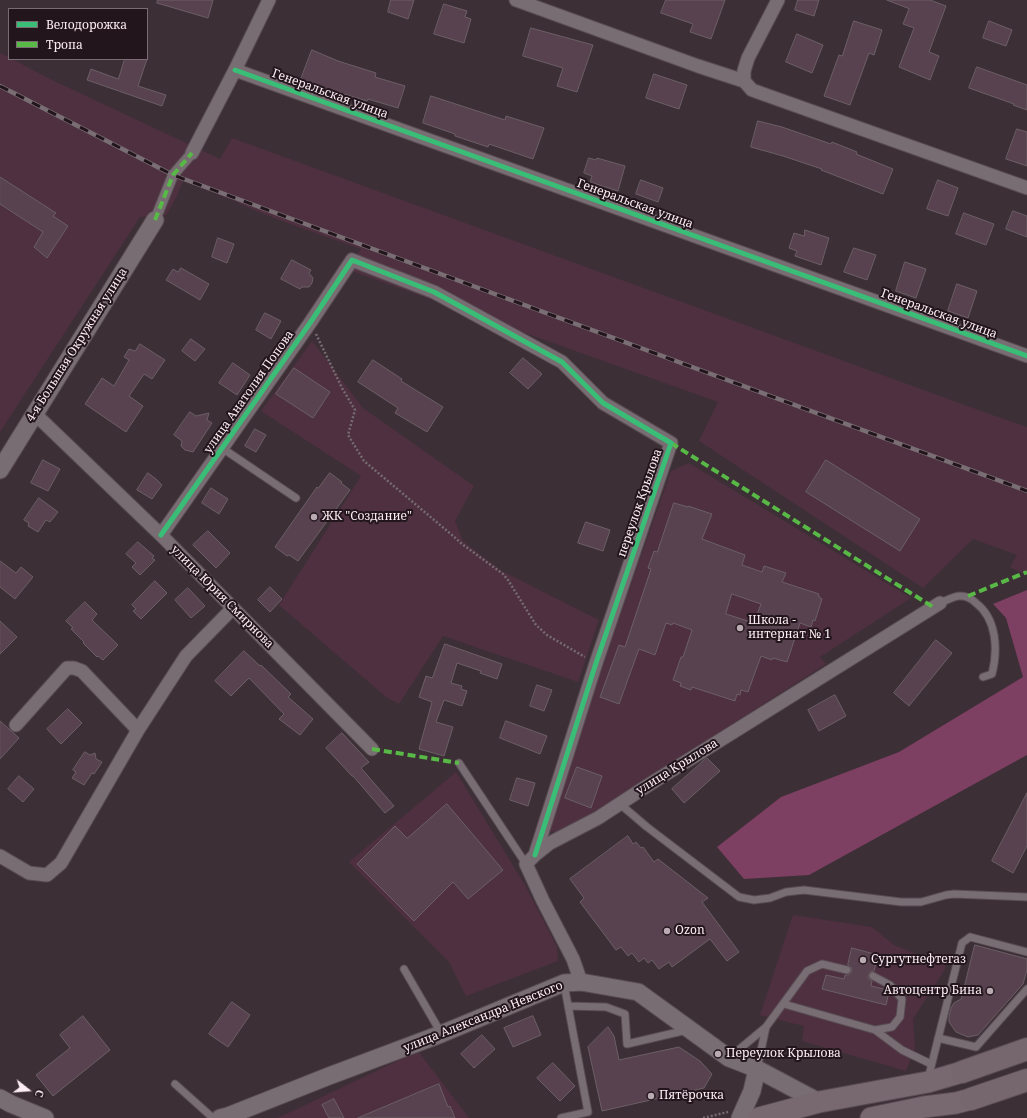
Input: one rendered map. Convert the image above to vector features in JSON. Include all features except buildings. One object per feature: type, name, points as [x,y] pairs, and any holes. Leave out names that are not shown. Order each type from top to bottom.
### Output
[{"type":"highway","points":[[962,1072],[1027,1049]]},
{"type":"highway","points":[[971,1099],[1027,1080]]},
{"type":"main road","points":[[748,1114],[819,1102],[930,1073],[962,1072]]},
{"type":"main road","points":[[871,1118],[971,1099]]},
{"type":"street","points":[[154,220],[172,175],[192,153],[270,0]]},
{"type":"street","points":[[516,0],[698,66],[744,81],[752,90],[775,99],[1027,188]]},
{"type":"street","points":[[744,81],[744,71],[748,58],[778,0]]},
{"type":"street","name":"Генеральская улица","points":[[235,70],[1027,356]]},
{"type":"street","name":"4-я Большая Окружная улица","points":[[0,470],[154,220]]},
{"type":"street","name":"улица Анатолия Попова","points":[[161,535],[352,260]]},
{"type":"street","name":"переулок Крылова","points":[[352,260],[434,292],[562,362],[603,403],[671,442],[530,859]]},
{"type":"street","name":"улица Юрия Смирнова","points":[[35,414],[161,535],[372,749]]},
{"type":"street","name":"улица Крылова","points":[[530,859],[550,843],[598,818],[940,603]]},
{"type":"street","points":[[0,856],[29,873],[47,875],[61,863],[138,730],[186,656],[233,608]]},
{"type":"street","points":[[16,725],[67,668],[74,668],[82,671],[138,730]]},
{"type":"street","points":[[530,859],[533,891],[573,959],[581,982]]},
{"type":"street","name":"улица Александра Невского","points":[[220,1118],[441,1034],[564,983],[581,982],[638,992],[729,1058],[757,1068],[819,1102]]},
{"type":"street","points":[[748,1114],[757,1068]]},
{"type":"street","points":[[0,1098],[45,1118]]},
{"type":"lane","points":[[222,448],[296,498]]},
{"type":"lane","points":[[940,603],[958,596],[968,596],[979,605],[989,617],[994,630],[994,664],[992,674],[983,677]]},
{"type":"lane","points":[[459,763],[530,859]]},
{"type":"lane","points":[[620,804],[647,828],[739,897],[754,900],[770,898],[786,892],[804,890],[901,902],[921,902],[954,894],[1027,896]]},
{"type":"lane","points":[[784,1004],[874,1030],[930,1073],[962,943],[970,937],[1027,952]]},
{"type":"lane","points":[[729,1058],[766,1026],[784,1004],[807,971],[822,964],[847,970]]},
{"type":"lane","points":[[404,969],[441,1034]]},
{"type":"lane","points":[[873,976],[890,984],[902,999],[900,1017],[892,1027],[874,1030]]},
{"type":"lane","points":[[560,1118],[588,1112],[564,983]]},
{"type":"lane","points":[[938,1038],[976,1047],[1027,989]]},
{"type":"lane","points":[[568,1006],[606,1007],[625,1014],[627,1044],[689,1029]]},
{"type":"lane","points":[[757,1068],[766,1026]]},
{"type":"lane","points":[[175,1084],[213,1118]]},
{"type":"path","points":[[310,322],[342,388],[355,410],[348,435],[364,461],[462,544],[503,574],[536,625],[547,636],[596,663]]},
{"type":"path","points":[[703,1118],[748,1114]]},
{"type":"shaded area","points":[[0,53],[8,57],[8,60],[14,60],[50,79],[220,159],[232,138],[1027,427],[1027,576],[1010,567],[1017,555],[973,539],[923,588],[699,441],[718,402],[346,269],[361,249],[293,225],[183,181],[176,198],[166,215],[140,217],[0,432]]},
{"type":"shaded area","points":[[312,341],[363,408],[474,486],[455,521],[463,541],[500,570],[599,620],[578,682],[443,636],[399,704],[386,697],[279,605],[361,476],[261,411]]},
{"type":"shaded area","name":"Школа - интернат № 1","points":[[689,463],[911,598],[820,657],[826,664],[599,809],[560,832],[544,831],[671,471]]},
{"type":"shaded area","points":[[1027,590],[1027,755],[809,875],[744,879],[717,847],[781,797],[899,752],[1023,677],[1006,618],[993,604]]},
{"type":"shaded area","points":[[456,772],[525,885],[557,947],[558,961],[466,996],[449,962],[349,862]]},
{"type":"shaded area","points":[[793,915],[872,927],[894,945],[921,956],[946,956],[945,969],[913,1019],[915,1048],[906,1071],[802,1041],[804,1026],[760,1015]]},
{"type":"shaded area","points":[[418,1051],[469,1118],[278,1118]]},
{"type":"railway","points":[[0,86],[173,175],[1027,491]]},
{"type":"marked path","points":[[155,220],[173,175],[192,153]]},
{"type":"marked path","points":[[671,443],[933,607]]},
{"type":"marked path","points":[[968,596],[1027,572]]},
{"type":"marked path","points":[[372,749],[459,763]]},
{"type":"cycle path","points":[[235,70],[1027,356]]},
{"type":"cycle path","points":[[161,535],[310,323],[352,260],[434,292],[562,362],[603,403],[671,443],[596,663],[535,855]]},
{"type":"place","name":"ЖК \"Создание\"","points":[[314,517]]},
{"type":"place","name":"Школа - интернат № 1","points":[[740,628]]},
{"type":"place","name":"Ozon","points":[[667,931]]},
{"type":"place","name":"Сургутнефтегаз","points":[[863,960]]},
{"type":"place","name":"Автоцентр Бина","points":[[990,991]]},
{"type":"place","name":"Переулок Крылова","points":[[718,1054]]},
{"type":"place","name":"Пятёрочка","points":[[651,1096]]}]
